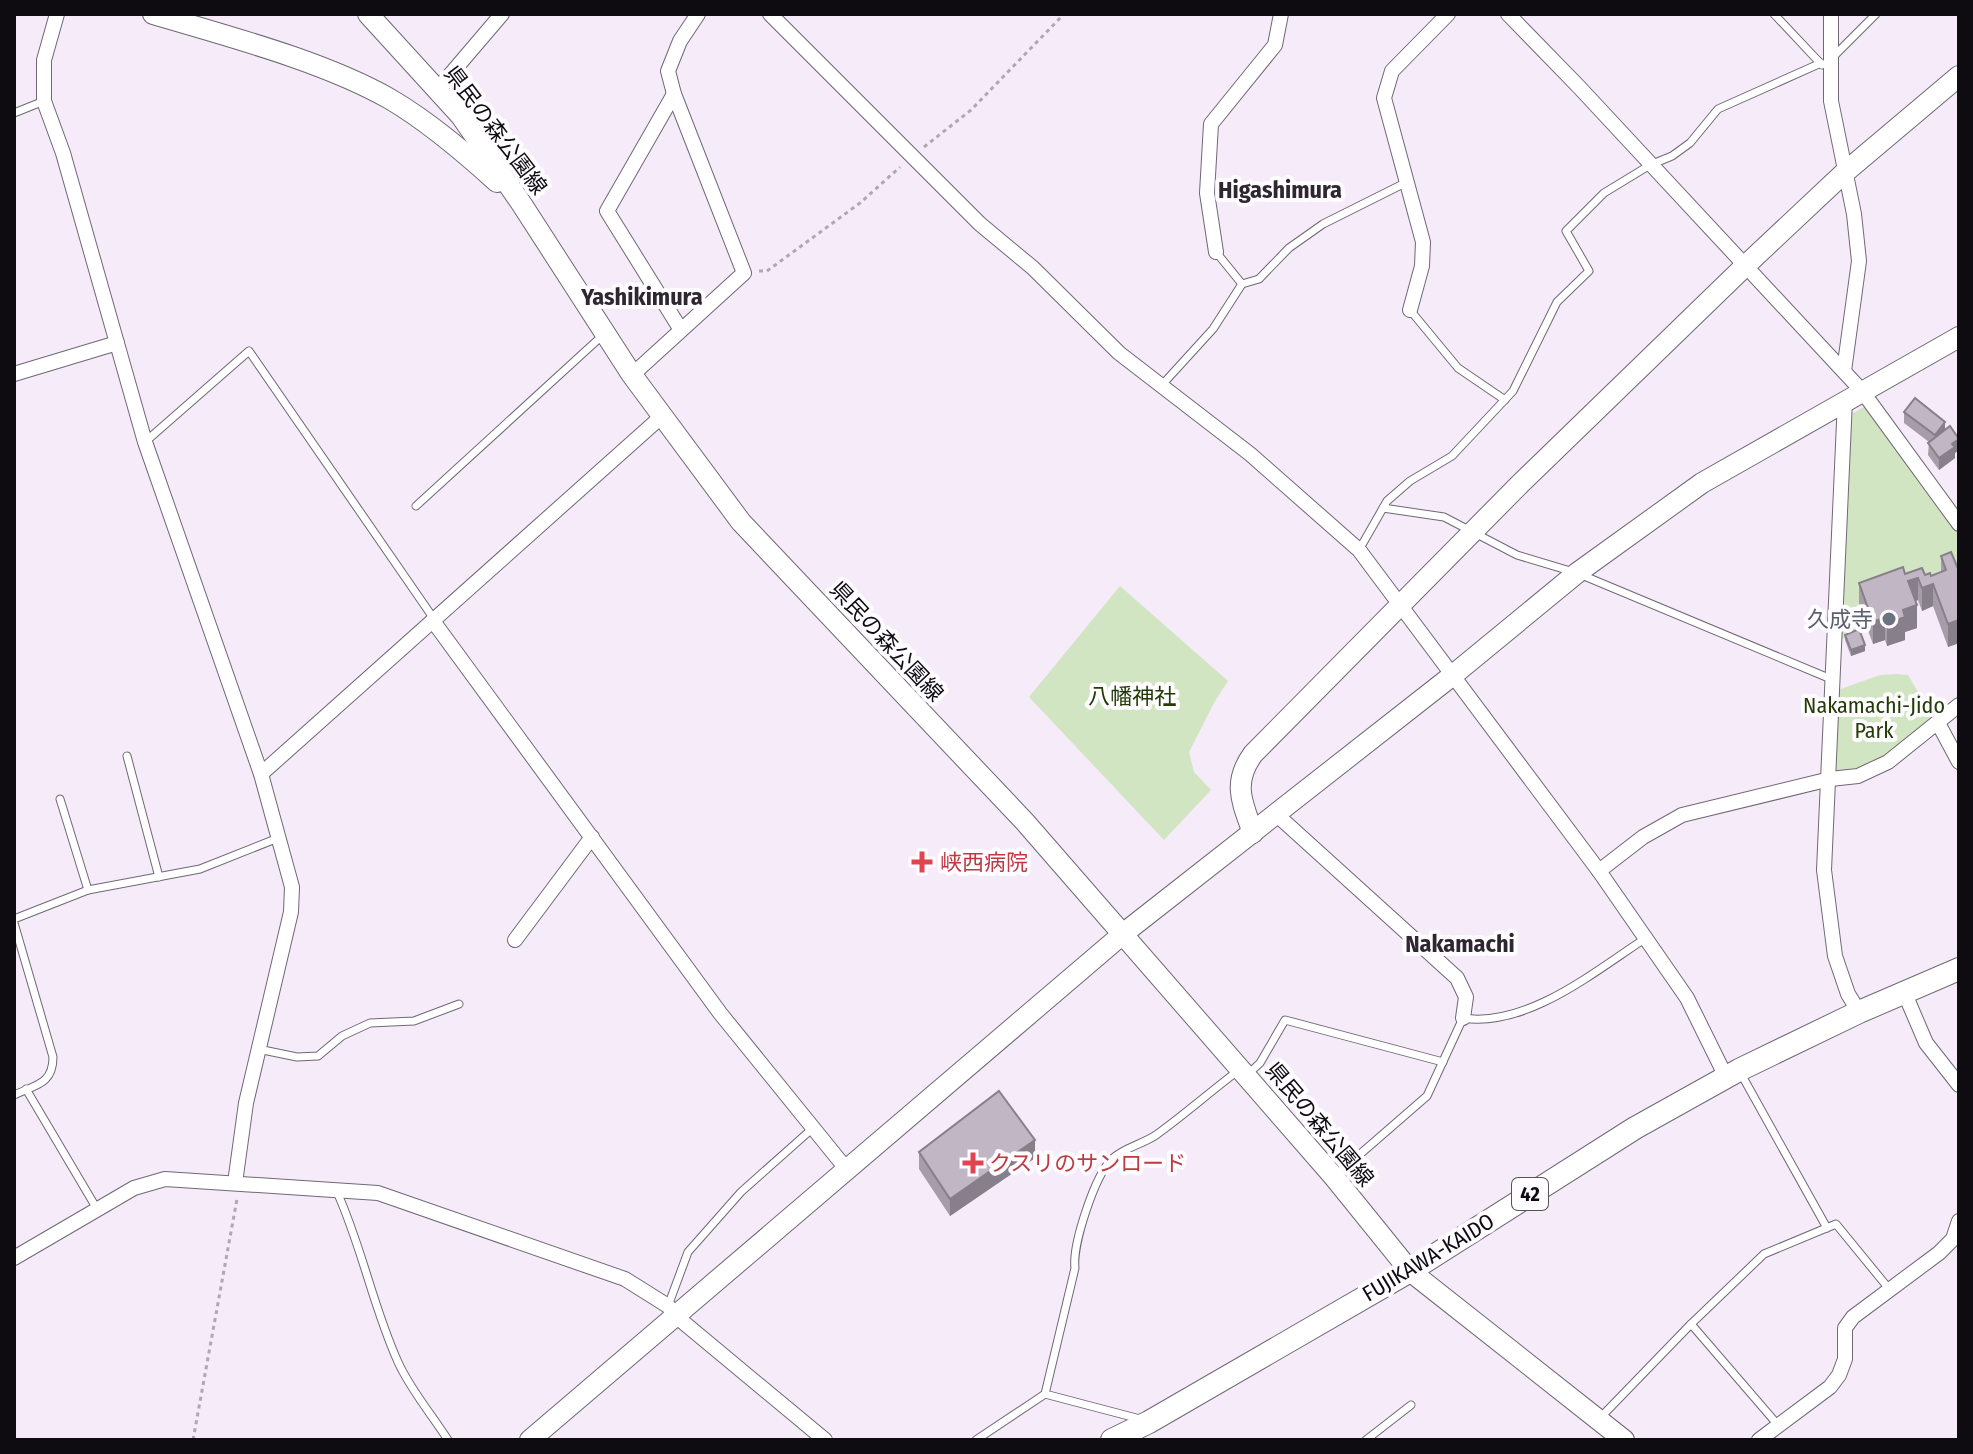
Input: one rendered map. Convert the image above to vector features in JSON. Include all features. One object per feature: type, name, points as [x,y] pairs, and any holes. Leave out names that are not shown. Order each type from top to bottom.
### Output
[{"type":"main road","name":"FUJIKAWA-KAIDO","points":[[1124,1438],[1410,1271],[1635,1128],[1732,1074],[1859,1012],[1959,969]]},
{"type":"street","points":[[57,14],[44,60],[44,101],[63,153],[145,442],[261,774],[292,887],[291,912],[246,1103],[238,1184]]},
{"type":"street","points":[[153,14],[331,72],[388,98],[420,118],[521,203]]},
{"type":"street","name":"県民の森公園線","points":[[368,14],[461,116],[632,375],[741,522],[1025,822],[1334,1177],[1410,1271],[1624,1440]]},
{"type":"street","points":[[438,89],[502,14]]},
{"type":"street","points":[[632,375],[744,273],[674,94],[668,71],[680,41],[698,14]]},
{"type":"street","points":[[770,14],[980,224],[1033,268],[1119,353],[1250,454],[1359,550],[1401,602],[1599,871],[1687,998],[1732,1074]]},
{"type":"street","points":[[1216,252],[1207,193],[1211,124],[1275,45],[1281,14]]},
{"type":"street","points":[[1410,310],[1422,266],[1423,242],[1384,98],[1392,71],[1448,14]]},
{"type":"street","points":[[1508,14],[1844,371],[1854,396],[1959,524]]},
{"type":"street","points":[[1831,14],[1828,65],[1831,101],[1854,214],[1859,261],[1844,371]]},
{"type":"street","points":[[1253,833],[1241,800],[1240,784],[1242,769],[1260,747],[1401,602],[1745,266],[1844,173],[1959,76]]},
{"type":"street","points":[[674,94],[607,211],[681,330]]},
{"type":"street","points":[[530,1440],[673,1312],[848,1171],[1124,933],[1277,815],[1577,573],[1702,483],[1959,337]]},
{"type":"street","points":[[14,374],[117,343]]},
{"type":"street","points":[[1854,396],[1833,680],[1824,870],[1835,956],[1848,994],[1859,1012]]},
{"type":"street","points":[[261,774],[661,417]]},
{"type":"street","points":[[434,620],[720,1013],[848,1171]]},
{"type":"street","points":[[1599,871],[1643,837],[1682,815],[1830,779],[1858,776],[1888,762],[1959,705]]},
{"type":"street","points":[[1938,723],[1959,762]]},
{"type":"street","points":[[1277,815],[1457,978],[1466,997],[1463,1018]]},
{"type":"street","points":[[515,940],[592,837]]},
{"type":"street","points":[[1905,994],[1926,1043],[1959,1085]]},
{"type":"street","points":[[15,1254],[134,1188],[165,1179],[378,1193],[625,1279],[673,1312],[825,1440]]},
{"type":"street","points":[[1769,1434],[1830,1387],[1839,1375],[1845,1359],[1845,1328],[1853,1317],[1939,1253],[1953,1239],[1959,1221]]},
{"type":"lane","points":[[1774,14],[1828,65]]},
{"type":"lane","points":[[1359,550],[1383,508],[1410,481],[1452,456],[1513,391],[1557,302],[1589,271],[1566,231],[1604,193],[1690,143],[1718,109],[1828,65],[1876,14]]},
{"type":"lane","points":[[14,113],[44,101]]},
{"type":"lane","points":[[1161,386],[1213,329],[1242,284],[1259,279],[1289,248],[1323,224],[1407,182]]},
{"type":"lane","points":[[1216,252],[1242,284]]},
{"type":"lane","points":[[1410,310],[1458,368],[1505,400]]},
{"type":"lane","points":[[416,506],[605,334]]},
{"type":"lane","points":[[145,442],[249,351],[434,620]]},
{"type":"lane","points":[[1383,508],[1444,517],[1517,555],[1577,573],[1833,680]]},
{"type":"lane","points":[[127,756],[159,877]]},
{"type":"lane","points":[[60,799],[88,890]]},
{"type":"lane","points":[[14,1095],[48,1079],[53,1071],[53,1057],[14,921],[88,890],[200,869],[279,838]]},
{"type":"lane","points":[[1334,1177],[1427,1096],[1463,1018],[1478,1021],[1507,1016],[1556,996],[1646,938]]},
{"type":"lane","points":[[258,1049],[297,1057],[318,1056],[342,1036],[370,1023],[414,1021],[459,1004]]},
{"type":"lane","points":[[976,1440],[1045,1394],[1075,1268],[1074,1257],[1080,1231],[1096,1187],[1112,1159],[1153,1137],[1260,1063],[1285,1020],[1443,1062]]},
{"type":"lane","points":[[1732,1074],[1827,1228]]},
{"type":"lane","points":[[26,1089],[97,1209]]},
{"type":"lane","points":[[673,1312],[688,1252],[741,1192],[813,1128]]},
{"type":"lane","points":[[337,1192],[354,1230],[361,1260],[399,1363],[448,1440]]},
{"type":"lane","points":[[1598,1420],[1764,1254],[1836,1224],[1890,1290]]},
{"type":"lane","points":[[1691,1324],[1769,1434]]},
{"type":"lane","points":[[1045,1394],[1149,1422]]},
{"type":"lane","points":[[1366,1440],[1411,1405]]},
{"type":"path","points":[[744,273],[767,271],[860,203],[912,156],[971,110],[1064,14]]},
{"type":"path","points":[[193,1440],[238,1184]]},
{"type":"green space","points":[[1864,407],[1959,534],[1959,578],[1954,566],[1937,572],[1938,577],[1854,607],[1861,633],[1840,640],[1848,416]]},
{"type":"green space","name":"八幡神社","points":[[1120,586],[1228,681],[1189,752],[1194,772],[1211,790],[1164,840],[1029,697]]},
{"type":"green space","name":"Nakamachi-Jido Park","points":[[1880,675],[1908,675],[1935,720],[1876,760],[1835,772],[1835,691]]},
{"type":"building","points":[[1915,398],[1945,422],[1935,435],[1904,412]]},
{"type":"building","points":[[1950,426],[1959,439],[1952,444],[1955,447],[1939,458],[1928,443]]},
{"type":"building","points":[[1951,552],[1959,571],[1959,620],[1948,624],[1933,584],[1922,588],[1918,578],[1908,581],[1917,605],[1903,610],[1905,617],[1887,624],[1885,617],[1873,622],[1859,583],[1903,567],[1905,574],[1922,568],[1925,575],[1930,573],[1931,576],[1946,570],[1941,556]]},
{"type":"building","points":[[1859,629],[1865,645],[1851,650],[1845,635]]},
{"type":"building","points":[[999,1091],[1035,1140],[950,1199],[919,1152]]},
{"type":"place","name":"久成寺","points":[[1889,619]]},
{"type":"place","name":"峡西病院","points":[[922,862]]},
{"type":"place","name":"クスリのサンロード","points":[[973,1163]]},
{"type":"district","name":"Higashimura","points":[[1280,190]]},
{"type":"district","name":"Yashikimura","points":[[642,297]]},
{"type":"district","name":"Nakamachi","points":[[1460,944]]}]
